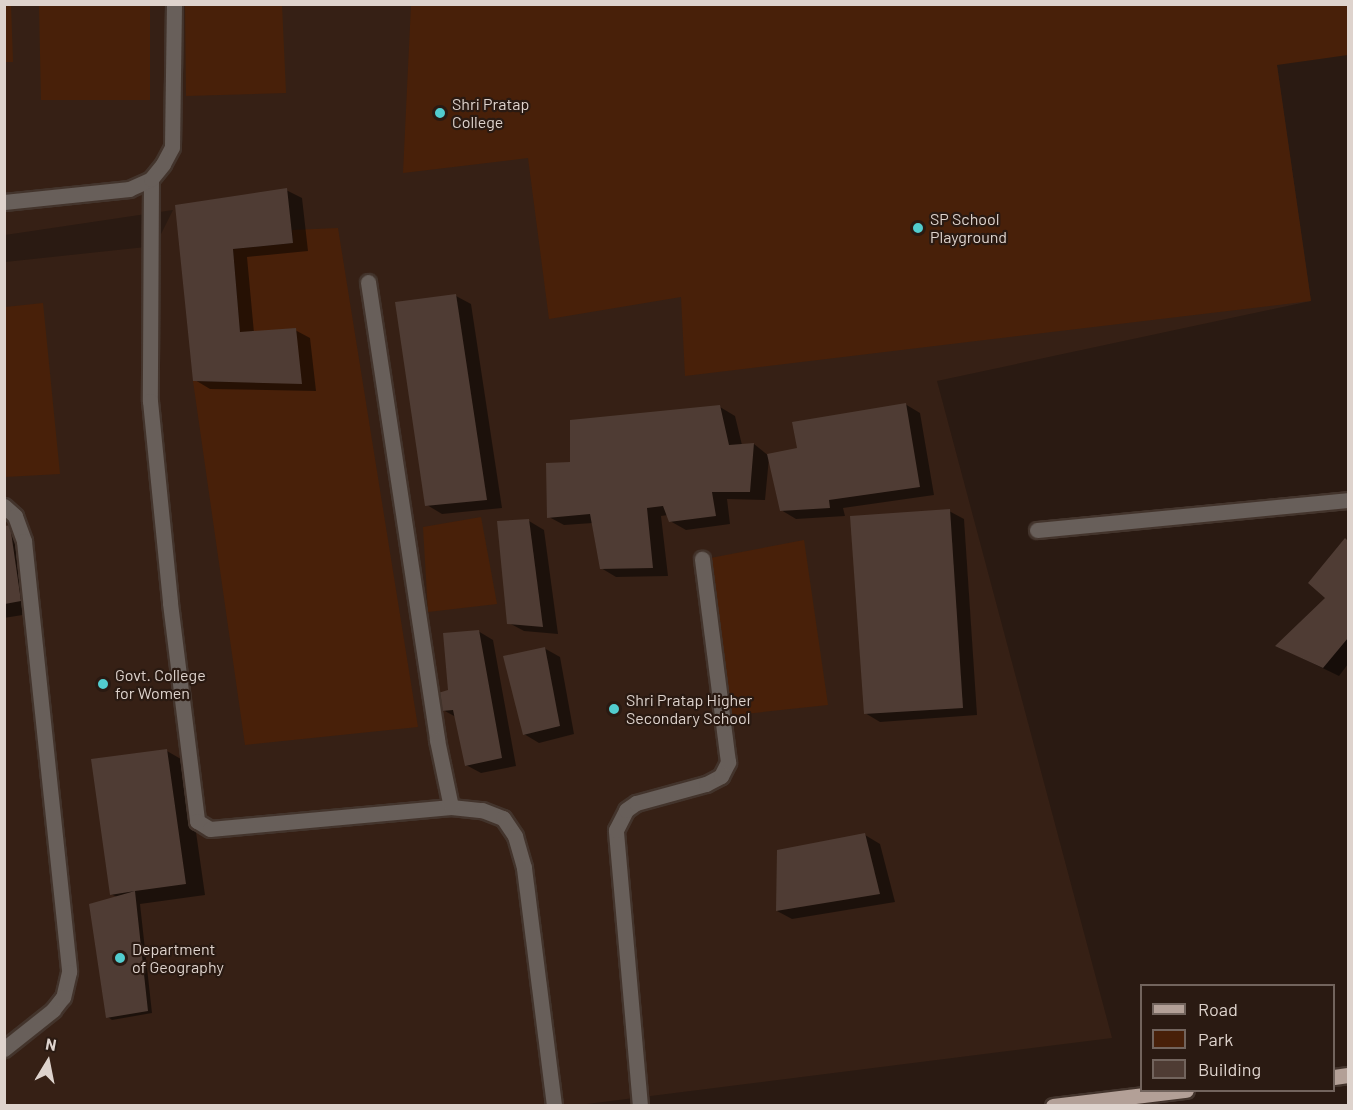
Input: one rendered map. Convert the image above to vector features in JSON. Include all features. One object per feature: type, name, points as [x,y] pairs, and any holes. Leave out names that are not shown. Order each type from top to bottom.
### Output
[{"type":"main road","points":[[1053,1106],[1169,1092]]},
{"type":"lane","points":[[4,202],[129,189],[151,179],[172,147],[174,4]]},
{"type":"lane","points":[[151,179],[150,401],[170,603],[197,821],[210,829],[451,807],[482,810],[503,818],[521,852],[554,1106]]},
{"type":"lane","points":[[368,282],[436,741],[451,807]]},
{"type":"lane","points":[[1037,530],[1348,500]]},
{"type":"lane","points":[[4,506],[15,516],[24,541],[69,972],[63,997],[52,1010],[4,1049]]},
{"type":"lane","points":[[640,1106],[616,830],[626,810],[636,803],[706,784],[721,776],[728,762],[702,559]]},
{"type":"shaded area","name":"Shri Pratap Higher Secondary School","points":[[5,5],[1348,5],[1277,65],[1311,301],[937,381],[1112,1038],[571,1106],[5,1105],[5,262],[155,246],[173,210],[5,235]]},
{"type":"green space","points":[[4,5],[11,5],[13,62],[5,62]]},
{"type":"green space","points":[[39,5],[150,5],[150,100],[41,100]]},
{"type":"green space","points":[[185,5],[282,5],[286,93],[186,96]]},
{"type":"green space","name":"SP School Playground","points":[[411,5],[1348,5],[1348,55],[1277,65],[1311,301],[685,376],[681,297],[549,319],[528,158],[403,173]]},
{"type":"green space","points":[[338,228],[418,727],[245,745],[193,381],[302,383],[240,332],[233,249],[293,243],[292,230]]},
{"type":"green space","points":[[43,303],[60,474],[5,477],[5,307]]},
{"type":"green space","points":[[481,517],[497,604],[428,612],[423,527]]},
{"type":"green space","points":[[804,540],[828,705],[726,716],[705,559]]},
{"type":"building","points":[[287,188],[293,243],[233,249],[240,332],[296,328],[302,384],[193,381],[175,205]]},
{"type":"building","points":[[456,294],[487,500],[425,506],[395,302]]},
{"type":"building","points":[[906,403],[920,487],[829,500],[830,508],[780,511],[767,454],[797,448],[792,422]]},
{"type":"building","points":[[720,405],[729,445],[754,443],[750,492],[712,492],[716,516],[669,522],[663,506],[647,508],[653,568],[600,569],[590,514],[547,518],[546,463],[570,462],[570,420]]},
{"type":"building","points":[[950,509],[963,708],[864,714],[850,516]]},
{"type":"building","points":[[529,519],[543,627],[507,624],[497,521]]},
{"type":"building","points":[[10,525],[21,601],[5,604],[5,526]]},
{"type":"building","points":[[1345,538],[1348,541],[1348,638],[1323,668],[1275,646],[1325,598],[1308,583]]},
{"type":"building","points":[[479,630],[502,758],[465,766],[453,710],[442,711],[438,693],[448,690],[443,633]]},
{"type":"building","points":[[545,647],[560,726],[523,735],[503,656]]},
{"type":"building","points":[[167,749],[186,884],[110,895],[91,759]]},
{"type":"building","points":[[865,833],[880,894],[776,911],[777,850]]},
{"type":"building","name":"Department of Geography","points":[[135,891],[148,1011],[106,1018],[89,904]]},
{"type":"place","name":"Shri Pratap College","points":[[440,113]]},
{"type":"place","name":"SP School Playground","points":[[918,228]]},
{"type":"place","name":"Govt. College for Women","points":[[103,684]]},
{"type":"place","name":"Shri Pratap Higher Secondary School","points":[[614,709]]},
{"type":"place","name":"Department of Geography","points":[[120,958]]}]
